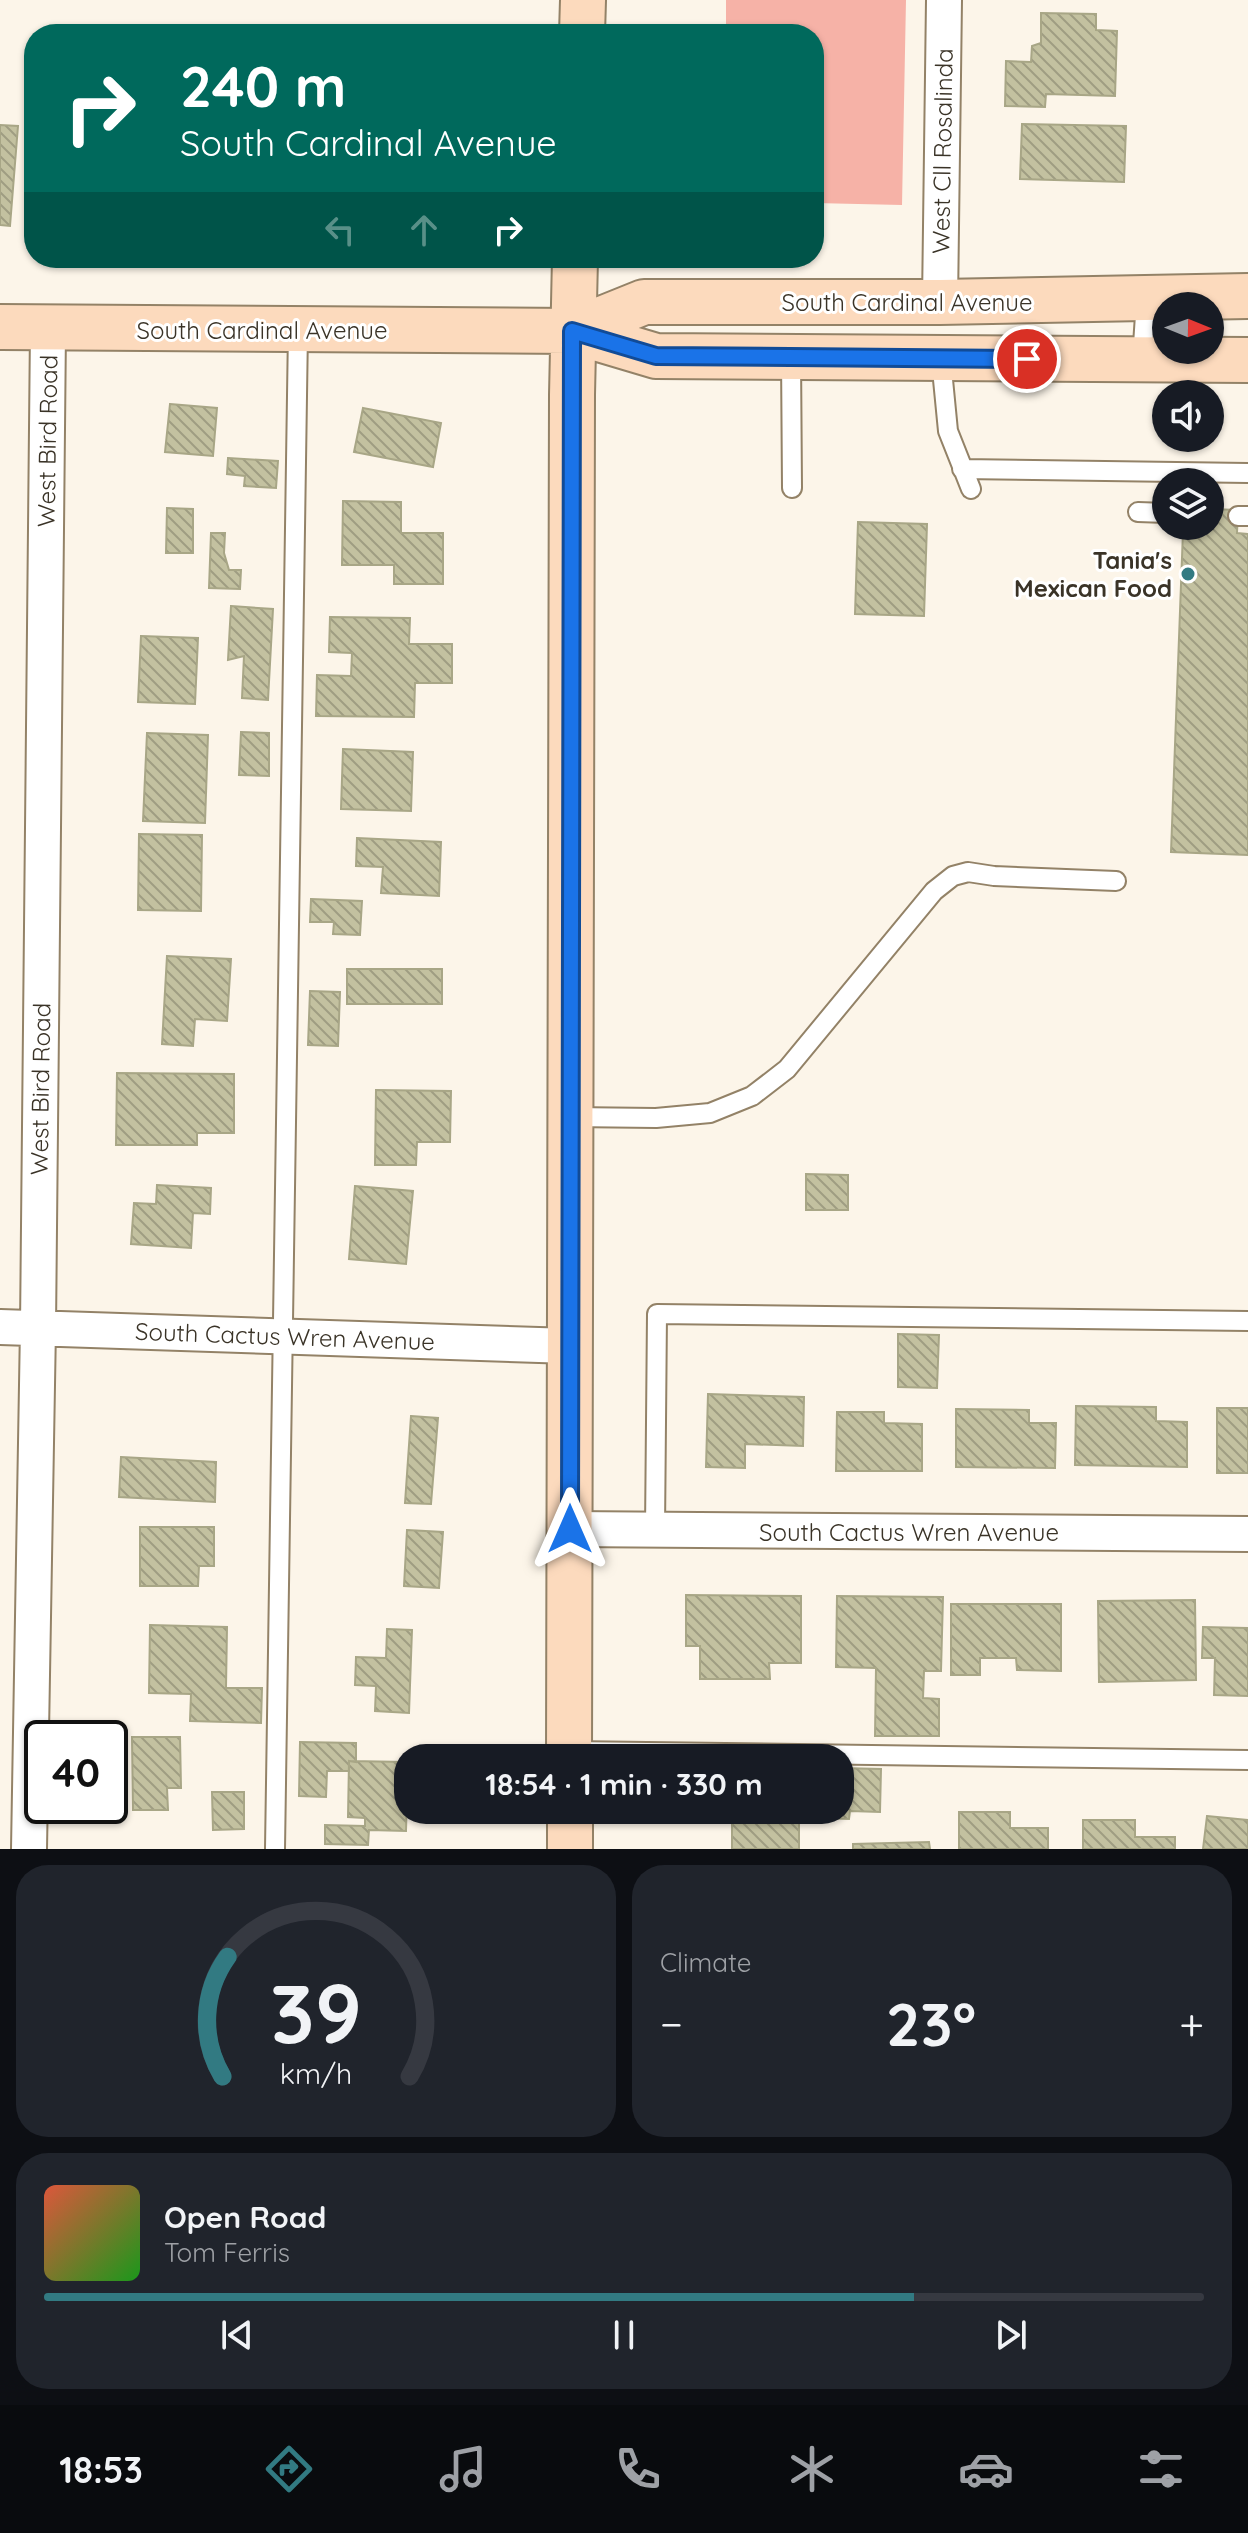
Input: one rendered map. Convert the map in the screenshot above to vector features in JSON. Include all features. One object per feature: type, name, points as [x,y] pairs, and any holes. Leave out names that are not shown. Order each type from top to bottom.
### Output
[{"type":"main road","points":[[582,24],[583,0]]},
{"type":"main road","points":[[569,1744],[575,268]]},
{"type":"main road","name":"South Cardinal Avenue","points":[[572,331],[644,302],[1146,300],[1248,296]]},
{"type":"main road","name":"South Cardinal Avenue","points":[[0,327],[572,331],[656,356],[1248,360]]},
{"type":"main road","points":[[570,1824],[570,1849]]},
{"type":"street","name":"West Cll Rosalinda","points":[[940,302],[944,0]]},
{"type":"street","name":"West Bird Road","points":[[29,1849],[38,1327],[48,329]]},
{"type":"street","name":"South Cactus Wren Avenue","points":[[0,1327],[570,1346]]},
{"type":"street","name":"South Cactus Wren Avenue","points":[[570,1529],[1248,1534]]},
{"type":"lane","points":[[1142,360],[1146,300]]},
{"type":"lane","points":[[275,1849],[298,330]]},
{"type":"lane","points":[[791,356],[792,488]]},
{"type":"lane","points":[[941,359],[948,431],[971,489]]},
{"type":"lane","points":[[962,469],[1248,473]]},
{"type":"lane","points":[[1138,512],[1152,512]]},
{"type":"lane","points":[[570,1117],[656,1118],[710,1113],[752,1096],[787,1069],[934,891],[953,876],[968,872],[994,876],[1116,881]]},
{"type":"lane","points":[[655,1530],[657,1314],[1248,1321]]},
{"type":"lane","points":[[854,1757],[1248,1760]]},
{"type":"shaded area","points":[[726,0],[906,0],[902,205],[824,203],[824,24],[726,24]]},
{"type":"building","points":[[1041,13],[1096,14],[1096,30],[1117,31],[1115,96],[1046,94],[1045,107],[1005,106],[1006,61],[1031,62],[1032,46],[1041,43]]},
{"type":"building","points":[[1022,124],[1126,126],[1124,182],[1020,179]]},
{"type":"building","points":[[0,125],[18,126],[10,226],[0,225]]},
{"type":"building","points":[[170,404],[217,408],[213,456],[165,452]]},
{"type":"building","points":[[363,408],[441,423],[433,467],[354,452]]},
{"type":"building","points":[[228,458],[278,461],[276,488],[244,486],[245,476],[227,474]]},
{"type":"building","points":[[343,501],[401,502],[401,533],[443,533],[443,584],[394,584],[394,565],[342,565]]},
{"type":"building","points":[[167,508],[193,509],[193,553],[166,553]]},
{"type":"building","points":[[1224,510],[1238,510],[1237,533],[1248,534],[1248,855],[1171,852],[1183,540],[1224,540]]},
{"type":"building","points":[[858,522],[927,524],[924,616],[855,614]]},
{"type":"building","points":[[211,533],[225,533],[224,553],[229,570],[241,570],[240,589],[209,588]]},
{"type":"building","points":[[231,606],[273,609],[268,700],[242,698],[244,656],[228,660]]},
{"type":"building","points":[[330,617],[410,618],[409,644],[452,644],[452,683],[415,683],[414,717],[316,716],[317,675],[351,676],[352,653],[329,652]]},
{"type":"building","points":[[141,636],[198,638],[195,704],[138,702]]},
{"type":"building","points":[[241,732],[269,733],[269,776],[239,775]]},
{"type":"building","points":[[147,733],[208,735],[205,823],[143,821]]},
{"type":"building","points":[[343,749],[413,752],[411,811],[341,809]]},
{"type":"building","points":[[139,834],[202,835],[201,911],[138,910]]},
{"type":"building","points":[[357,838],[441,842],[439,896],[381,893],[383,867],[356,866]]},
{"type":"building","points":[[311,899],[362,901],[360,935],[333,934],[334,922],[310,922]]},
{"type":"building","points":[[167,956],[231,959],[227,1021],[195,1019],[193,1046],[162,1044]]},
{"type":"building","points":[[347,969],[442,969],[442,1004],[347,1004]]},
{"type":"building","points":[[310,991],[340,992],[338,1046],[308,1045]]},
{"type":"building","points":[[117,1073],[234,1074],[234,1133],[197,1133],[197,1145],[116,1145]]},
{"type":"building","points":[[376,1090],[451,1091],[450,1142],[417,1142],[416,1165],[375,1165]]},
{"type":"building","points":[[806,1174],[848,1175],[848,1210],[806,1210]]},
{"type":"building","points":[[157,1185],[211,1188],[210,1214],[193,1213],[191,1248],[131,1244],[134,1203],[156,1204]]},
{"type":"building","points":[[355,1186],[413,1191],[406,1264],[349,1259]]},
{"type":"building","points":[[898,1334],[939,1335],[937,1388],[898,1387]]},
{"type":"building","points":[[708,1394],[804,1397],[803,1446],[745,1444],[745,1468],[706,1467]]},
{"type":"building","points":[[1076,1406],[1156,1407],[1156,1421],[1187,1422],[1187,1467],[1075,1465]]},
{"type":"building","points":[[1217,1408],[1248,1408],[1248,1473],[1217,1473]]},
{"type":"building","points":[[956,1409],[1029,1410],[1029,1423],[1056,1423],[1055,1468],[956,1467]]},
{"type":"building","points":[[837,1412],[884,1412],[884,1423],[922,1424],[922,1471],[836,1471]]},
{"type":"building","points":[[411,1416],[438,1418],[431,1504],[405,1503]]},
{"type":"building","points":[[121,1457],[216,1462],[215,1502],[119,1497]]},
{"type":"building","points":[[140,1527],[214,1527],[214,1566],[199,1566],[198,1586],[140,1586]]},
{"type":"building","points":[[407,1530],[443,1532],[439,1588],[404,1586]]},
{"type":"building","points":[[686,1595],[801,1596],[801,1663],[769,1663],[770,1679],[700,1679],[700,1646],[686,1646]]},
{"type":"building","points":[[837,1596],[943,1597],[941,1671],[924,1671],[923,1698],[939,1699],[939,1736],[875,1736],[876,1668],[836,1667]]},
{"type":"building","points":[[1195,1600],[1196,1680],[1099,1682],[1098,1601]]},
{"type":"building","points":[[951,1604],[1061,1604],[1061,1671],[1017,1670],[1016,1658],[980,1658],[980,1675],[951,1675]]},
{"type":"building","points":[[150,1625],[227,1627],[226,1688],[262,1688],[261,1723],[190,1721],[191,1694],[149,1693]]},
{"type":"building","points":[[1203,1627],[1248,1628],[1248,1696],[1214,1695],[1215,1658],[1202,1658]]},
{"type":"building","points":[[387,1629],[412,1630],[409,1713],[375,1711],[376,1686],[355,1685],[356,1657],[386,1658]]},
{"type":"building","points":[[132,1737],[180,1737],[181,1788],[167,1788],[168,1810],[133,1810]]},
{"type":"building","points":[[300,1742],[356,1743],[356,1762],[349,1761],[349,1771],[327,1771],[326,1797],[299,1796]]},
{"type":"building","points":[[349,1761],[394,1762],[394,1824],[406,1824],[406,1831],[369,1830],[368,1845],[325,1844],[325,1825],[365,1826],[365,1818],[348,1817]]},
{"type":"building","points":[[854,1768],[881,1769],[880,1812],[854,1811]]},
{"type":"building","points":[[212,1792],[244,1792],[244,1829],[213,1830]]},
{"type":"building","points":[[959,1812],[1010,1812],[1010,1828],[1048,1828],[1048,1849],[959,1849]]},
{"type":"building","points":[[1207,1816],[1248,1820],[1248,1849],[1203,1849]]},
{"type":"building","points":[[1083,1820],[1135,1820],[1135,1837],[1175,1837],[1175,1849],[1083,1849]]},
{"type":"building","points":[[732,1824],[799,1824],[799,1849],[732,1849]]},
{"type":"building","points":[[929,1842],[930,1849],[853,1849],[853,1844]]},
{"type":"place","name":"Tania's Mexican Food","points":[[1188,574]]},
{"type":"route","points":[[570,1529],[572,331],[656,356],[1027,359]]}]
